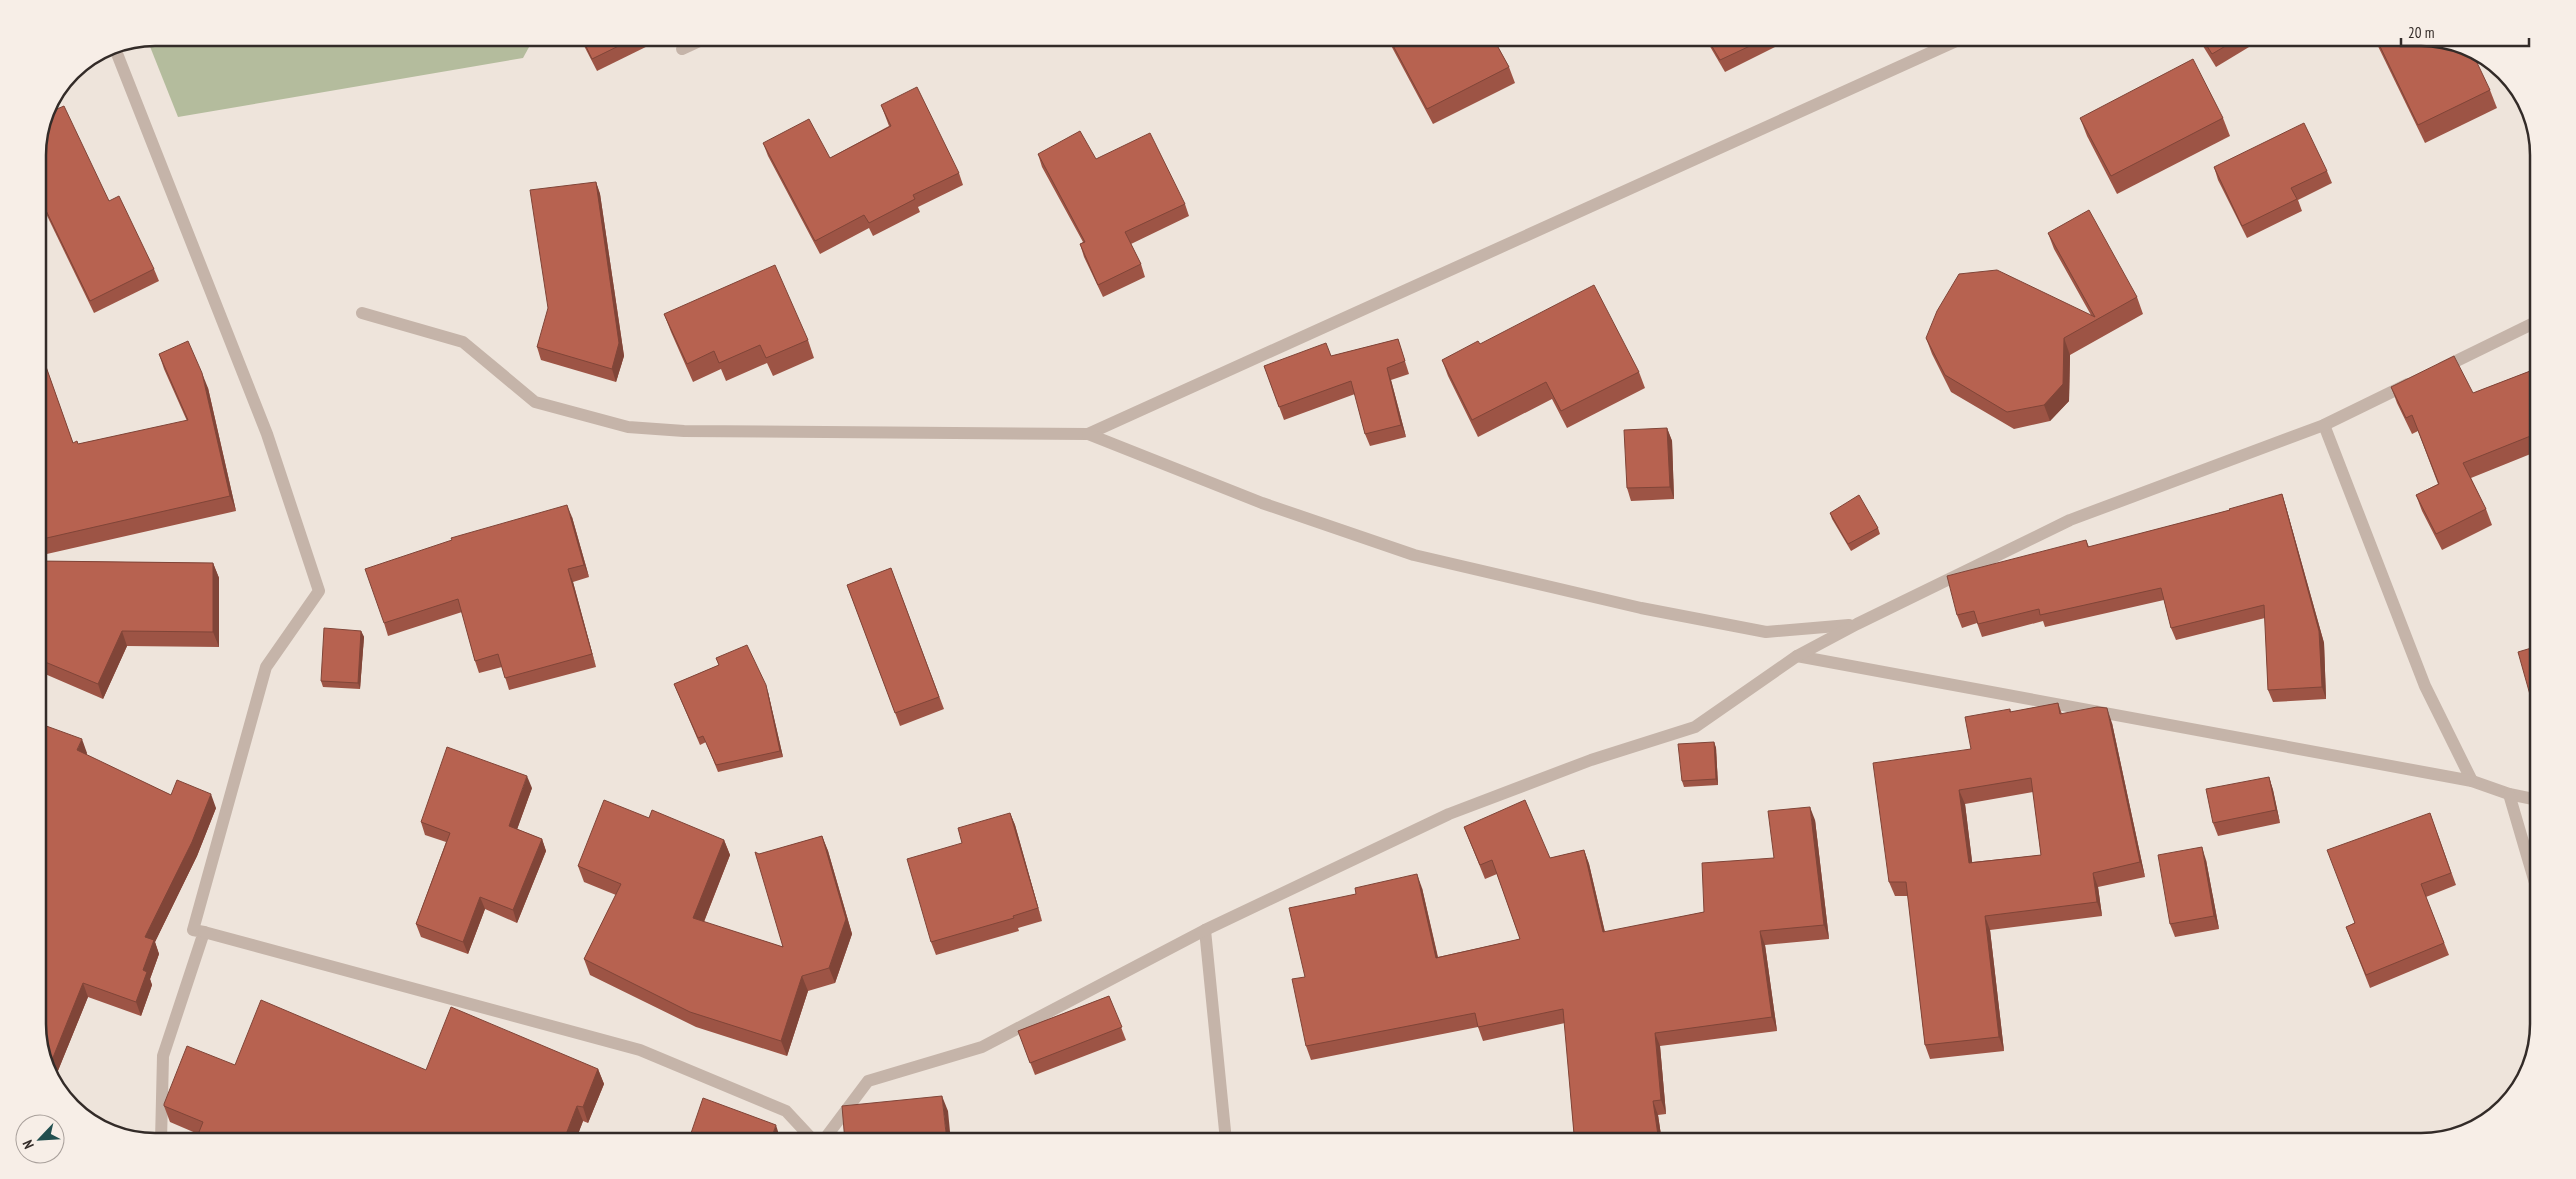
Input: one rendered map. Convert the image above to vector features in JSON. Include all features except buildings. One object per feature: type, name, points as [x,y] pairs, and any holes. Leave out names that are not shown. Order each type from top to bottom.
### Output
[{"type":"street","points":[[682,50],[691,46]]},
{"type":"street","points":[[1088,434],[1947,46]]},
{"type":"street","points":[[117,53],[266,434],[319,591],[266,667],[193,930],[640,1050],[786,1111],[806,1133]]},
{"type":"street","points":[[362,312],[463,342],[535,402],[628,428],[684,431],[1088,434],[1262,503],[1414,555],[1641,608],[1766,632],[1857,624]]},
{"type":"street","points":[[829,1133],[868,1081],[982,1047],[1205,930],[1449,814],[1591,760],[1695,727],[1797,656],[1857,624],[2070,520],[2324,425],[2530,325]]},
{"type":"street","points":[[2324,425],[2425,686],[2472,781]]},
{"type":"street","points":[[1797,656],[2472,781],[2509,794],[2530,798]]},
{"type":"street","points":[[2509,794],[2530,866]]},
{"type":"street","points":[[1205,930],[1225,1133]]},
{"type":"street","points":[[161,1133],[163,1056],[204,932]]},
{"type":"green space","points":[[150,46],[530,46],[523,58],[178,117]]}]
